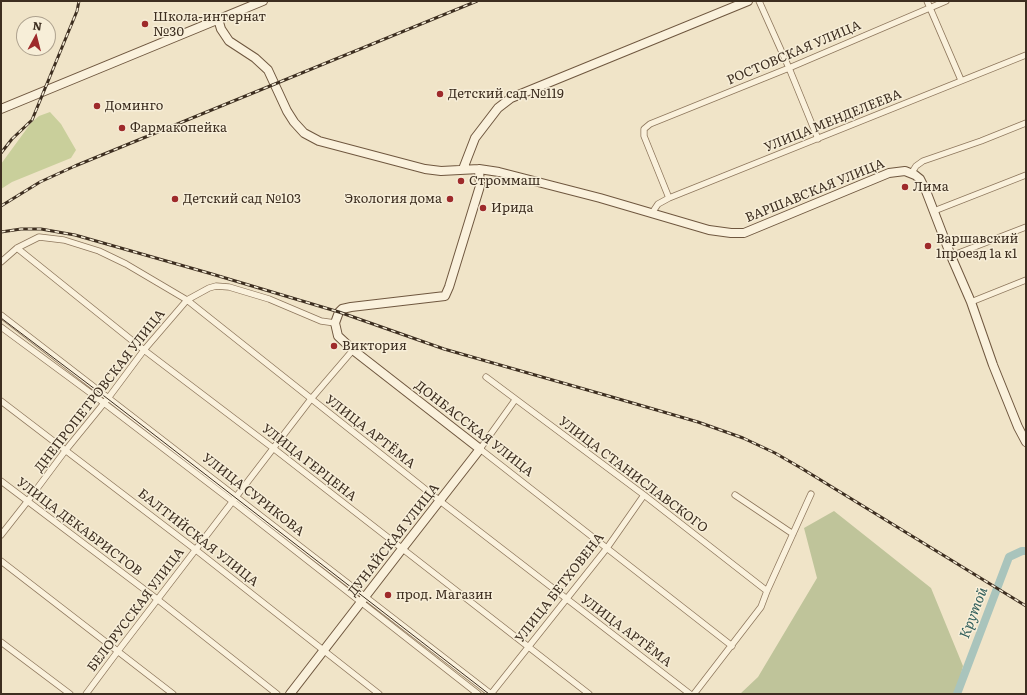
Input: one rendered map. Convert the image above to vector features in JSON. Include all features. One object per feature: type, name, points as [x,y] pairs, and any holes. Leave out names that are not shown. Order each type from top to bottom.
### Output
[{"type":"main road","points":[[1,109],[263,1]]},
{"type":"main road","points":[[463,169],[475,138],[488,119],[502,104],[511,98],[748,1]]},
{"type":"main road","points":[[218,19],[221,29],[229,41],[255,58],[268,70],[287,111],[294,122],[304,133],[319,141],[425,169],[441,171],[479,169],[499,172],[652,213]]},
{"type":"main road","points":[[335,323],[339,312],[342,309],[364,305],[445,296],[480,186],[479,169]]},
{"type":"main road","name":"ВАРШАВСКАЯ УЛИЦА","points":[[652,213],[719,232],[744,233],[889,173],[905,171],[911,174]]},
{"type":"main road","points":[[911,174],[920,179],[934,211],[951,256],[971,302],[993,365],[1018,427],[1026,442]]},
{"type":"main road","name":"ДОНБАССКАЯ УЛИЦА","points":[[335,323],[338,336],[353,350],[480,449]]},
{"type":"main road","name":"ДУНАЙСКАЯ УЛИЦА","points":[[290,694],[480,449]]},
{"type":"street","points":[[759,1],[789,68],[818,139]]},
{"type":"street","points":[[927,1],[962,80]]},
{"type":"street","name":"РОСТОВСКАЯ УЛИЦА","points":[[669,198],[644,136],[644,129],[650,124],[789,68],[946,1]]},
{"type":"street","name":"УЛИЦА МЕНДЕЛЕЕВА","points":[[652,213],[658,204],[669,198],[1026,55]]},
{"type":"street","points":[[911,174],[916,166],[923,161],[981,141],[1026,123]]},
{"type":"street","points":[[934,211],[1026,176]]},
{"type":"street","points":[[951,256],[1026,227]]},
{"type":"street","name":"УЛИЦА АРТЁМА","points":[[1,262],[17,248],[38,237],[64,240],[99,251],[126,264],[187,300],[440,501],[690,694]]},
{"type":"street","name":"УЛИЦА ГЕРЦЕНА","points":[[17,248],[144,350],[273,448],[589,694]]},
{"type":"street","points":[[971,302],[1026,280]]},
{"type":"street","points":[[187,300],[209,288],[216,286],[228,287],[269,299],[321,321],[335,323]]},
{"type":"street","name":"ДНЕПРОПЕТРОВСКАЯ УЛИЦА","points":[[1,535],[144,350],[187,300]]},
{"type":"street","name":"УЛИЦА СУРИКОВА","points":[[1,315],[237,496],[478,694]]},
{"type":"street","name":"УЛИЦА СУРИКОВА","points":[[1,327],[491,694]]},
{"type":"street","name":"БЕЛОРУССКАЯ УЛИЦА","points":[[86,694],[118,650],[311,399],[353,350]]},
{"type":"street","name":"УЛИЦА СТАНИСЛАВСКОГО","points":[[486,377],[644,495],[767,591]]},
{"type":"street","name":"ДУНАЙСКАЯ УЛИЦА","points":[[480,449],[515,400]]},
{"type":"street","name":"БАЛТИЙСКАЯ УЛИЦА","points":[[1,401],[196,550],[380,694]]},
{"type":"street","name":"ДОНБАССКАЯ УЛИЦА","points":[[480,449],[732,646]]},
{"type":"street","name":"УЛИЦА ДЕКАБРИСТОВ","points":[[1,481],[157,599],[277,694]]},
{"type":"street","points":[[694,694],[761,607],[811,494]]},
{"type":"street","name":"УЛИЦА БЕТХОВЕНА","points":[[491,694],[607,548],[644,495]]},
{"type":"street","points":[[735,495],[793,534]]},
{"type":"street","points":[[1,561],[173,694]]},
{"type":"street","points":[[1,642],[70,694]]},
{"type":"green space","points":[[50,112],[61,124],[76,150],[71,158],[12,182],[1,189],[1,164],[31,123],[39,116]]},
{"type":"green space","points":[[834,511],[931,588],[963,666],[956,694],[740,694],[758,677],[817,578],[804,528]]},
{"type":"waterway","name":"Крутой","points":[[957,694],[1009,557],[1022,551],[1026,551]]},
{"type":"tram line","points":[[1,318],[489,694]]},
{"type":"railway","points":[[1,153],[12,139],[32,120],[77,11],[79,1]]},
{"type":"railway","points":[[1,206],[40,182],[75,166],[477,1]]},
{"type":"railway","points":[[1,232],[21,229],[41,229],[75,235],[339,312],[444,349],[698,422],[743,438],[775,453],[801,468],[1026,606]]},
{"type":"place","name":"Школа-интернат №30","points":[[145,24]]},
{"type":"place","name":"Детский сад №119","points":[[440,94]]},
{"type":"place","name":"Доминго","points":[[97,106]]},
{"type":"place","name":"Фармакопейка","points":[[122,128]]},
{"type":"place","name":"Строммаш","points":[[461,181]]},
{"type":"place","name":"Лима","points":[[905,187]]},
{"type":"place","name":"Детский сад №103","points":[[175,199]]},
{"type":"place","name":"Экология дома","points":[[450,199]]},
{"type":"place","name":"Ирида","points":[[483,208]]},
{"type":"place","name":"Варшавский 1проезд 1а к1","points":[[928,246]]},
{"type":"place","name":"Виктория","points":[[334,346]]},
{"type":"place","name":"прод. Магазин","points":[[388,595]]}]
